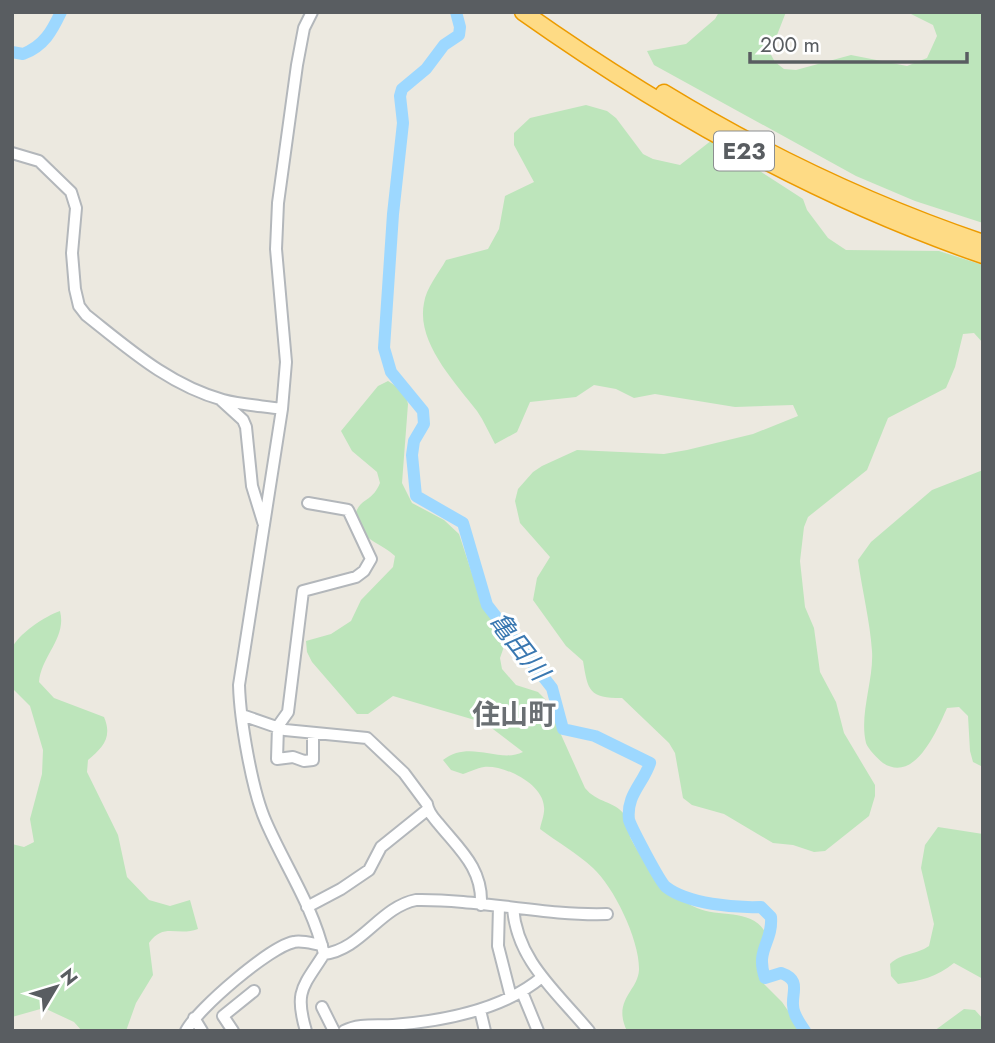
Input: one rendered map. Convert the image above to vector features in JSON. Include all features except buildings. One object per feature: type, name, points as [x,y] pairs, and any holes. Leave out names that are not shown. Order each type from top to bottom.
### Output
[{"type":"highway","name":"E23","points":[[523,12],[638,89],[733,145],[857,206],[983,255]]},
{"type":"highway","name":"E23","points":[[542,12],[644,80],[761,147],[860,196],[983,243]]},
{"type":"street","points":[[306,1031],[299,1001],[304,984],[323,949],[307,906],[264,818],[242,715],[240,677],[282,409],[286,362],[276,249],[278,203],[297,65],[304,28],[312,12]]},
{"type":"street","points":[[12,153],[39,161],[71,192],[76,208],[72,253],[75,289],[79,306],[86,315],[154,369],[176,381],[222,400],[282,409]]},
{"type":"street","points":[[222,400],[246,426],[252,486],[264,526]]},
{"type":"street","points":[[309,503],[348,510],[371,559],[364,571],[356,577],[303,591],[288,712],[278,726],[277,760],[293,757],[304,761],[313,760],[313,735]]},
{"type":"street","points":[[242,715],[285,730],[313,735],[367,738],[404,773],[427,804],[427,810],[468,859],[482,888],[481,905]]},
{"type":"street","points":[[307,906],[341,890],[369,870],[383,844],[427,810]]},
{"type":"street","points":[[186,1031],[194,1018],[236,980],[275,952],[293,942],[338,953],[410,901],[443,901],[578,915],[607,915]]},
{"type":"street","points":[[499,906],[498,946],[511,997]]},
{"type":"street","points":[[513,908],[518,936],[534,966],[586,1030]]},
{"type":"street","points":[[344,1031],[355,1026],[368,1028],[480,1010],[522,992],[542,977]]},
{"type":"street","points":[[233,1031],[223,1016],[254,991]]},
{"type":"street","points":[[522,992],[538,1031]]},
{"type":"street","points":[[322,1007],[334,1031]]},
{"type":"street","points":[[480,1010],[485,1031]]},
{"type":"street","points":[[194,1018],[202,1031]]},
{"type":"green space","points":[[719,12],[786,12],[770,53],[775,62],[784,69],[796,70],[851,55],[907,66],[927,58],[937,36],[933,25],[907,12],[983,12],[983,223],[915,201],[856,176],[654,65],[647,51],[686,44],[715,19]]},
{"type":"green space","points":[[586,105],[607,111],[616,118],[643,154],[653,159],[680,165],[712,140],[803,199],[807,210],[828,238],[846,250],[939,251],[983,265],[983,343],[974,333],[963,334],[955,367],[946,388],[888,418],[867,470],[808,517],[804,527],[800,561],[805,607],[814,628],[820,672],[836,702],[844,733],[875,785],[869,816],[825,851],[814,852],[793,845],[773,843],[724,814],[692,805],[683,798],[675,753],[669,743],[622,698],[603,696],[592,691],[583,661],[566,646],[533,600],[537,578],[550,557],[520,523],[515,501],[518,489],[533,472],[577,450],[664,454],[687,450],[753,434],[798,416],[793,405],[735,407],[655,394],[634,398],[616,389],[594,385],[576,397],[530,402],[517,432],[495,444],[477,411],[439,361],[426,332],[423,318],[425,297],[446,260],[488,249],[499,229],[505,196],[534,182],[514,145],[514,133],[530,118]]},
{"type":"green space","points":[[388,381],[405,392],[408,404],[402,483],[412,503],[444,520],[459,534],[484,610],[507,638],[500,658],[502,669],[516,685],[538,692],[545,699],[585,788],[624,814],[631,839],[651,869],[668,888],[697,908],[743,916],[759,924],[765,932],[768,944],[764,984],[782,1002],[802,1031],[627,1031],[622,1011],[638,977],[638,958],[624,915],[609,888],[587,863],[540,829],[544,807],[542,799],[530,784],[512,773],[493,767],[463,774],[451,770],[443,760],[453,754],[474,751],[504,755],[523,752],[485,723],[393,696],[368,714],[357,714],[312,662],[306,641],[331,634],[351,621],[361,600],[393,567],[395,556],[360,531],[356,524],[358,508],[374,493],[380,483],[377,472],[352,451],[341,431],[378,386]]},
{"type":"green space","points":[[983,470],[983,767],[973,762],[968,716],[959,707],[947,708],[931,741],[915,761],[895,768],[883,763],[871,751],[864,732],[872,651],[858,560],[871,542],[932,490]]},
{"type":"green space","points":[[60,611],[60,630],[44,664],[39,682],[54,698],[104,717],[107,737],[102,747],[88,760],[87,772],[118,835],[127,877],[149,900],[170,906],[190,900],[198,929],[184,932],[166,931],[149,943],[153,975],[136,1003],[126,1031],[82,1031],[74,1022],[44,1008],[12,1017],[12,844],[24,847],[34,842],[30,819],[42,774],[43,750],[30,706],[12,688],[11,653],[26,632]]},
{"type":"green space","points":[[938,827],[983,834],[983,979],[954,963],[928,978],[898,984],[891,976],[890,964],[929,946],[934,924],[921,868],[925,845]]},
{"type":"green space","points":[[964,1009],[975,1010],[983,1019],[983,1031],[934,1031]]},
{"type":"waterway","points":[[12,52],[23,54],[37,47],[51,32],[61,12]]},
{"type":"waterway","name":"亀田川","points":[[456,12],[459,35],[444,45],[426,69],[402,89],[400,96],[403,123],[393,214],[384,348],[391,372],[423,411],[424,424],[414,441],[412,455],[416,496],[463,523],[487,605],[552,688],[563,729],[595,736],[650,763],[632,797],[629,820],[666,887],[699,901],[725,906],[761,907],[771,917],[762,968],[765,978],[781,973],[791,979],[794,986],[794,1012],[805,1031]]},
{"type":"district","name":"住山町","points":[[514,714]]}]
